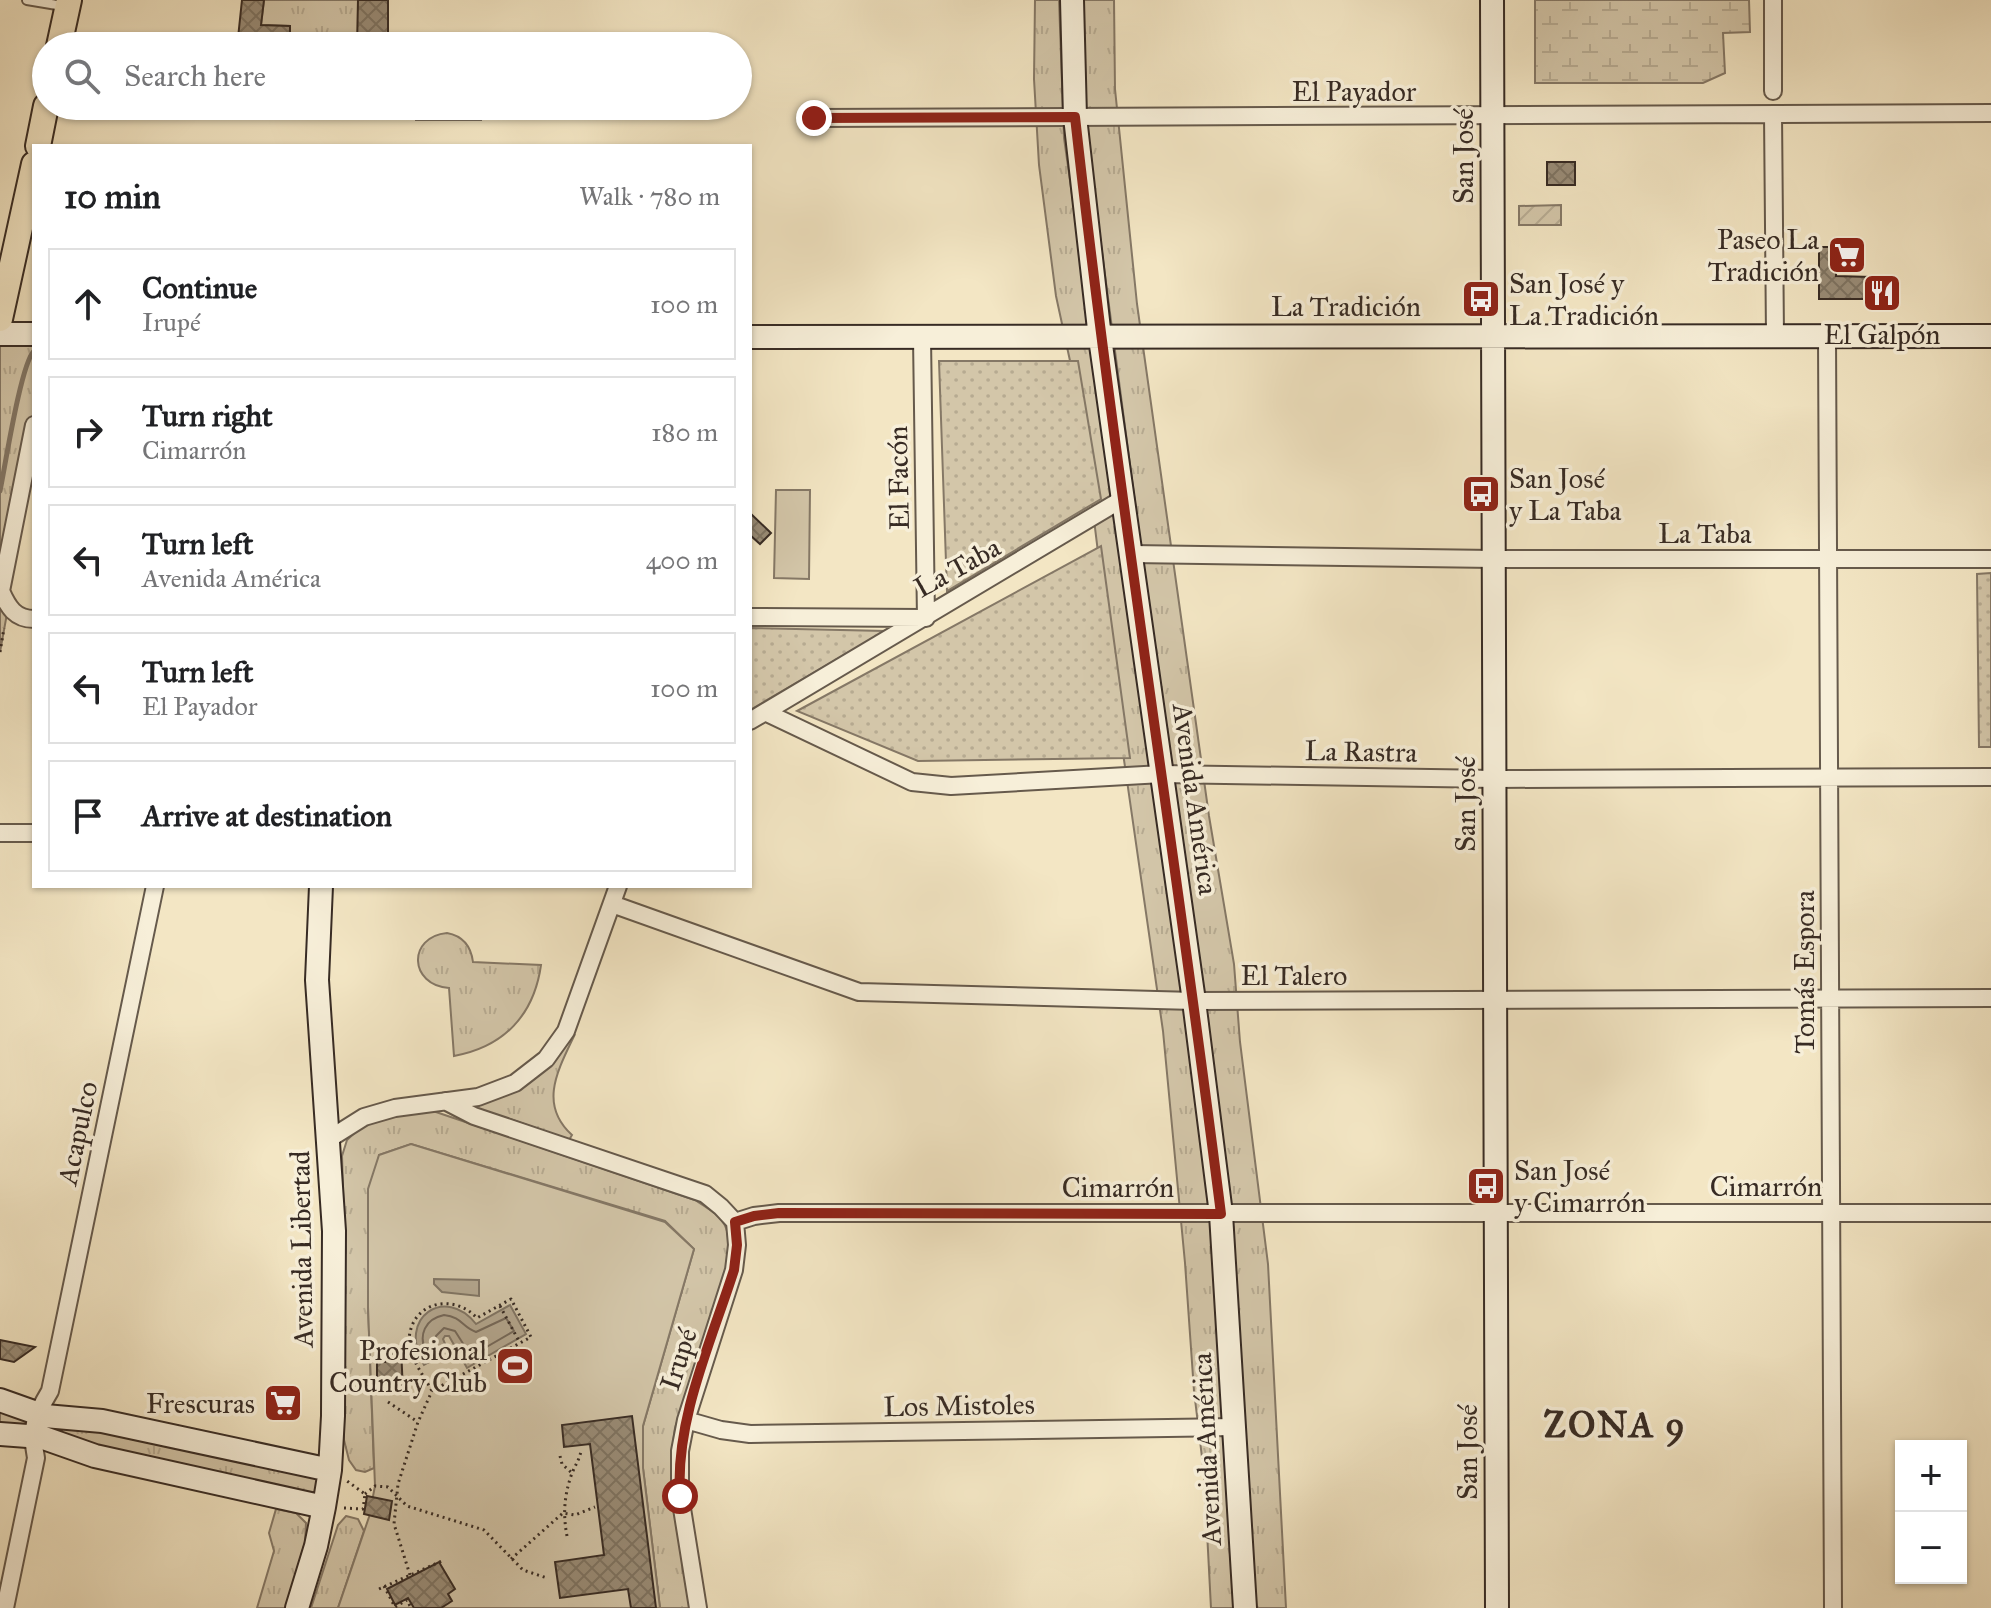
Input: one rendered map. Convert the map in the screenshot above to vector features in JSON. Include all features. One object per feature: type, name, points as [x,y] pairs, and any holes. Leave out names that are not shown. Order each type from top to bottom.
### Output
[{"type":"main road","points":[[62,32],[69,3]]},
{"type":"main road","points":[[38,144],[43,120]]},
{"type":"main road","points":[[0,319],[4,283],[32,172]]},
{"type":"street","name":"Avenida América","points":[[1072,0],[1075,117],[1100,338],[1221,1214],[1245,1608]]},
{"type":"street","name":"San José","points":[[1492,0],[1497,1608]]},
{"type":"street","points":[[1773,0],[1773,91]]},
{"type":"street","name":"El Payador","points":[[814,118],[1991,113]]},
{"type":"street","points":[[1773,114],[1775,336]]},
{"type":"street","points":[[0,334],[32,334]]},
{"type":"street","name":"Tomás Espora","points":[[1827,336],[1833,1608]]},
{"type":"street","name":"La Tradición","points":[[752,337],[1991,336]]},
{"type":"street","name":"El Facón","points":[[922,338],[926,618]]},
{"type":"street","points":[[32,434],[1,591],[8,608],[23,619],[32,619]]},
{"type":"street","name":"La Taba","points":[[752,617],[926,618],[1124,498]]},
{"type":"street","name":"La Taba","points":[[1132,554],[1494,559],[1991,559]]},
{"type":"street","points":[[752,720],[926,618]]},
{"type":"street","name":"La Rastra","points":[[765,712],[912,782],[951,786],[1162,774],[1495,779],[1991,777]]},
{"type":"street","points":[[0,833],[32,833]]},
{"type":"street","name":"Acapulco","points":[[5,1608],[155,888]]},
{"type":"street","name":"Avenida Libertad","points":[[297,1608],[324,1507],[333,1416],[334,1286],[329,1139],[317,980],[321,888]]},
{"type":"street","points":[[329,1139],[364,1117],[395,1108],[478,1097],[515,1083],[546,1059],[566,1031],[617,888]]},
{"type":"street","name":"El Talero","points":[[612,904],[859,992],[1194,1001],[1991,998]]},
{"type":"street","points":[[445,1101],[474,1116],[705,1194],[735,1222]]},
{"type":"street","name":"Cimarrón","points":[[735,1222],[779,1213],[1991,1213]]},
{"type":"street","name":"Irupé","points":[[698,1608],[679,1485],[680,1451],[686,1420],[734,1270],[737,1245],[735,1222]]},
{"type":"street","points":[[0,1400],[46,1415],[102,1421],[330,1470]]},
{"type":"street","name":"Los Mistoles","points":[[686,1420],[750,1434],[1235,1427]]},
{"type":"street","points":[[0,1434],[324,1507]]},
{"type":"lane","points":[[27,0],[69,3]]},
{"type":"path","points":[[0,652],[8,608]]},
{"type":"path","points":[[410,1575],[394,1524],[398,1484],[418,1422],[432,1391],[531,1337],[511,1299],[477,1318],[471,1311],[449,1303],[427,1306],[419,1315],[409,1338],[410,1349],[432,1391]]},
{"type":"path","points":[[500,1306],[520,1343]]},
{"type":"path","points":[[388,1402],[418,1422]]},
{"type":"path","points":[[567,1536],[563,1513],[572,1473],[581,1451]]},
{"type":"path","points":[[560,1456],[562,1464],[572,1473]]},
{"type":"path","points":[[330,1470],[365,1494]]},
{"type":"path","points":[[324,1507],[363,1509],[365,1494],[375,1486],[388,1487],[407,1506],[484,1530],[523,1570],[547,1578]]},
{"type":"path","points":[[563,1513],[575,1515],[595,1507]]},
{"type":"path","points":[[511,1559],[563,1513]]},
{"type":"path","points":[[379,1589],[444,1560]]},
{"type":"path","points":[[384,1586],[395,1607],[407,1600],[411,1608]]},
{"type":"green space","points":[[264,0],[358,0],[358,32],[290,32],[290,26],[261,25]]},
{"type":"green space","points":[[1035,0],[1059,0],[1064,138],[1201,1110],[1222,1349],[1236,1608],[1211,1608],[1204,1474],[1163,1031],[1121,739],[1088,471],[1072,370],[1056,296],[1039,165],[1034,79]]},
{"type":"green space","points":[[1084,0],[1114,0],[1115,89],[1137,304],[1209,816],[1234,964],[1240,1042],[1268,1264],[1286,1608],[1254,1608],[1173,791],[1088,146],[1084,95]]},
{"type":"green space","points":[[1535,0],[1749,0],[1750,32],[1723,33],[1725,73],[1703,83],[1535,83]]},
{"type":"green space","points":[[1561,205],[1561,225],[1519,225],[1519,206]]},
{"type":"green space","points":[[0,334],[32,334],[32,434],[3,572],[8,608],[0,652]]},
{"type":"green space","points":[[939,361],[1078,361],[1101,499],[947,591]]},
{"type":"green space","points":[[776,490],[810,490],[809,579],[774,578]]},
{"type":"green space","points":[[1101,546],[1130,758],[918,761],[797,711]]},
{"type":"green space","points":[[1991,573],[1991,747],[1979,747],[1977,574]]},
{"type":"green space","points":[[752,628],[885,631],[752,709]]},
{"type":"green space","points":[[447,933],[465,943],[473,962],[541,965],[531,999],[514,1026],[488,1045],[454,1056],[449,988],[426,979],[418,961],[425,943],[434,936]]},
{"type":"green space","points":[[575,1034],[554,1086],[556,1111],[572,1135],[569,1140],[471,1108],[473,1103],[507,1092],[531,1079],[552,1061]]},
{"type":"green space","points":[[433,1111],[695,1200],[724,1224],[728,1245],[726,1269],[711,1326],[675,1428],[673,1450],[676,1518],[691,1608],[660,1608],[643,1468],[643,1426],[694,1249],[665,1221],[411,1144],[379,1155],[368,1307],[374,1468],[365,1472],[356,1470],[349,1460],[344,1440],[342,1156],[347,1140],[363,1125],[379,1117]]},
{"type":"green space","name":"Profesional Country Club","points":[[411,1144],[665,1222],[694,1249],[643,1426],[643,1468],[660,1608],[338,1608],[369,1517],[375,1486],[368,1307],[368,1189],[379,1155]]},
{"type":"green space","points":[[0,1400],[330,1470],[324,1507],[0,1434]]},
{"type":"green space","points":[[276,1509],[296,1513],[306,1523],[305,1542],[286,1608],[257,1608],[274,1551],[269,1533]]},
{"type":"green space","points":[[346,1516],[358,1519],[364,1531],[338,1608],[311,1608],[338,1525]]},
{"type":"water","points":[[434,1279],[479,1280],[479,1296],[442,1292],[434,1284]]},
{"type":"water","points":[[510,1305],[526,1334],[467,1368],[449,1336],[445,1336],[443,1339],[448,1351],[424,1365],[417,1348],[416,1333],[420,1321],[428,1312],[439,1307],[451,1307],[476,1324]]},
{"type":"building","points":[[242,0],[264,0],[261,25],[290,26],[290,32],[239,32]]},
{"type":"building","points":[[358,0],[388,0],[388,32],[357,32]]},
{"type":"building","points":[[1547,162],[1575,162],[1575,185],[1547,185]]},
{"type":"building","points":[[1819,247],[1837,247],[1836,276],[1871,277],[1870,284],[1891,284],[1891,303],[1872,303],[1872,299],[1819,299]]},
{"type":"building","points":[[752,515],[771,533],[760,544],[752,537]]},
{"type":"building","points":[[0,1340],[35,1347],[14,1362],[0,1359]]},
{"type":"building","points":[[385,1347],[401,1347],[403,1392],[377,1392],[377,1362],[385,1362]]},
{"type":"building","name":"Frescuras","points":[[276,1386],[292,1387],[291,1419],[275,1419]]},
{"type":"building","points":[[632,1416],[656,1608],[631,1608],[628,1589],[560,1598],[555,1562],[604,1555],[590,1444],[564,1447],[562,1425]]},
{"type":"building","points":[[367,1496],[392,1501],[389,1520],[364,1514]]},
{"type":"building","points":[[439,1562],[455,1589],[448,1594],[452,1601],[441,1608],[414,1608],[408,1598],[395,1605],[387,1589]]},
{"type":"waterway","points":[[0,491],[19,394],[32,354]]},
{"type":"place","name":"Paseo La Tradición","points":[[1847,255]]},
{"type":"place","name":"El Galpón","points":[[1882,293]]},
{"type":"place","name":"San José y La Tradición","points":[[1481,299]]},
{"type":"place","name":"San José y La Taba","points":[[1481,494]]},
{"type":"place","name":"San José y Cimarrón","points":[[1486,1186]]},
{"type":"place","name":"Profesional Country Club","points":[[515,1366]]},
{"type":"place","name":"Frescuras","points":[[283,1403]]},
{"type":"district","name":"ZONA 9","points":[[1615,1424]]},
{"type":"route","points":[[680,1496],[680,1451],[686,1420],[734,1270],[737,1245],[735,1222],[779,1213],[1221,1214],[1100,338],[1075,117],[814,118]]}]
